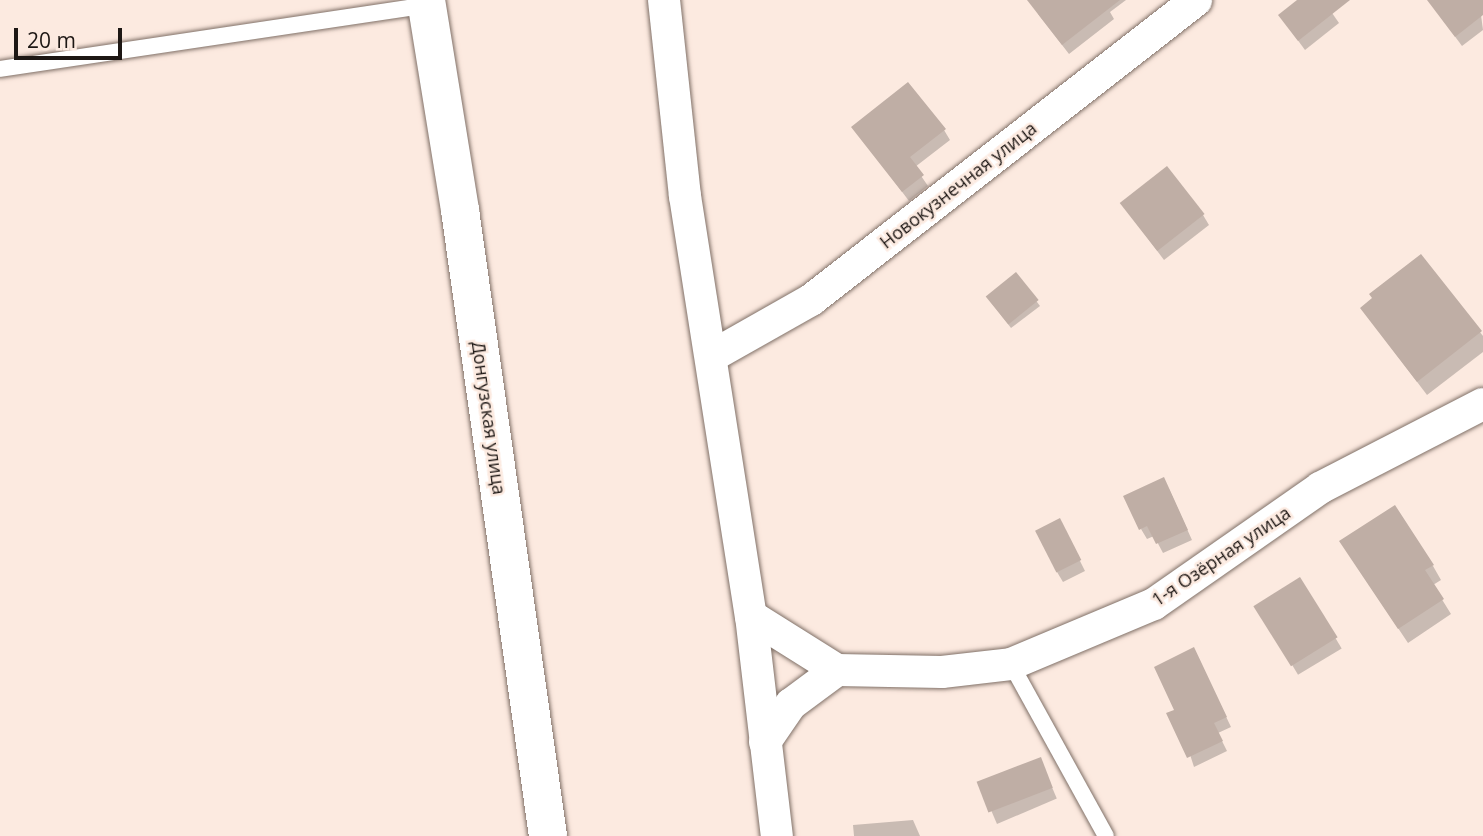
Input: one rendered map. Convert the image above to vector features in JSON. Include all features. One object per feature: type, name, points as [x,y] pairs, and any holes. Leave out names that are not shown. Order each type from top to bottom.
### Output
[{"type":"main road","name":"Донгузская улица","points":[[431,2],[548,836]]},
{"type":"street","points":[[664,0],[685,196],[751,616],[777,836]]},
{"type":"street","name":"Новокузнечная улица","points":[[712,356],[811,300],[1195,0]]},
{"type":"street","name":"1-я Озёрная улица","points":[[837,670],[942,672],[1011,664],[1154,604],[1320,488],[1483,404]]},
{"type":"street","points":[[751,616],[837,670],[792,704],[765,742]]},
{"type":"lane","points":[[0,69],[431,2]]},
{"type":"lane","points":[[1011,664],[1106,836]]},
{"type":"building","points":[[1027,0],[1120,0],[1062,45]]},
{"type":"building","points":[[1297,0],[1350,0],[1298,41],[1278,15]]},
{"type":"building","points":[[1427,0],[1483,0],[1483,15],[1455,37]]},
{"type":"building","points":[[908,82],[946,129],[910,157],[924,175],[902,192],[851,127]]},
{"type":"building","points":[[1167,166],[1205,214],[1157,251],[1120,203]]},
{"type":"building","points":[[1421,254],[1482,331],[1417,382],[1360,308],[1372,298],[1369,294]]},
{"type":"building","points":[[1016,272],[1039,300],[1008,325],[986,297]]},
{"type":"building","points":[[1164,477],[1188,530],[1156,544],[1147,526],[1139,530],[1123,496]]},
{"type":"building","points":[[1395,505],[1434,565],[1425,570],[1444,599],[1398,629],[1339,541]]},
{"type":"building","points":[[1060,518],[1081,560],[1056,573],[1035,531]]},
{"type":"building","points":[[1300,577],[1338,637],[1291,666],[1253,606]]},
{"type":"building","points":[[1194,647],[1227,717],[1214,723],[1223,741],[1187,758],[1166,713],[1174,710],[1154,667]]},
{"type":"building","points":[[1041,757],[1053,788],[988,813],[977,782]]}]
